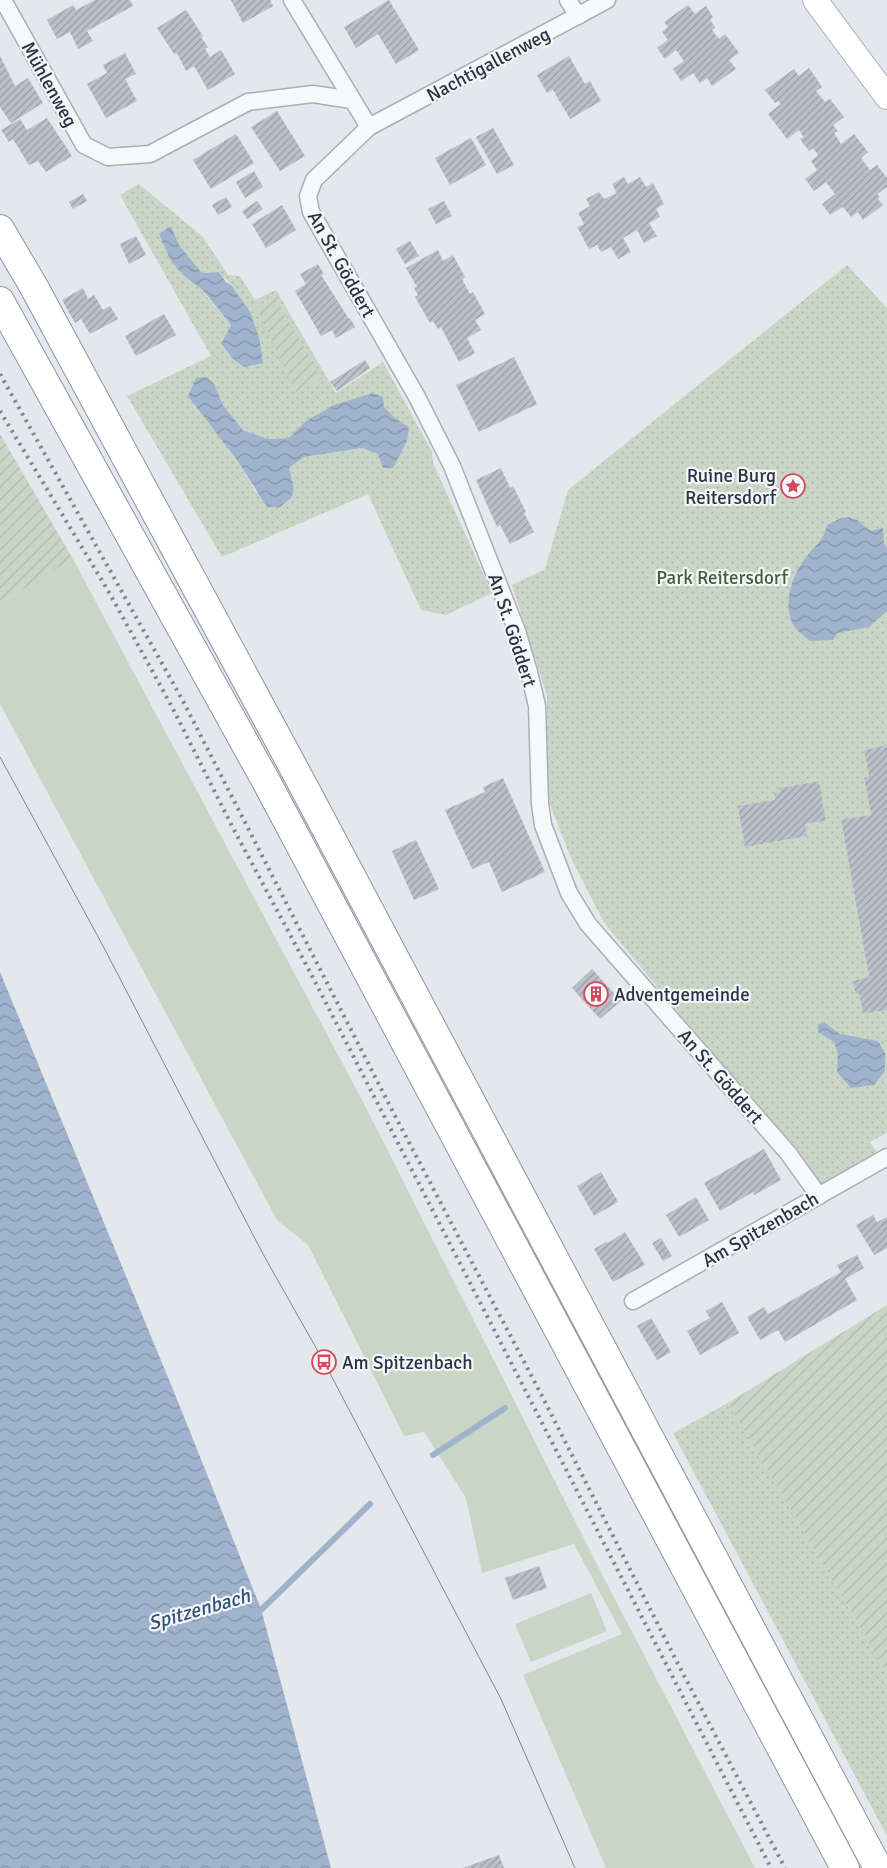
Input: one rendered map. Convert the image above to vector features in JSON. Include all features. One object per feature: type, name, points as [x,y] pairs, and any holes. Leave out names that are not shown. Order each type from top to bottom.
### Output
[{"type":"highway","points":[[0,229],[34,287],[297,774],[878,1868]]},
{"type":"highway","points":[[0,301],[267,783],[844,1868]]},
{"type":"main road","points":[[815,0],[887,97]]},
{"type":"street","name":"Mühlenweg","points":[[3,0],[84,145],[108,157],[150,154],[248,102],[313,94],[352,100]]},
{"type":"street","points":[[292,0],[369,127]]},
{"type":"street","points":[[568,0],[578,16]]},
{"type":"street","name":"Nachtigallenweg","points":[[369,127],[607,0]]},
{"type":"street","name":"An St. Göddert","points":[[369,127],[314,180],[308,196],[311,212],[417,397],[452,466],[517,631],[530,672],[537,706],[540,804],[543,825],[569,893],[588,924],[788,1153],[819,1196]]},
{"type":"street","name":"Am Spitzenbach","points":[[634,1301],[887,1157]]},
{"type":"green space","points":[[139,184],[203,237],[228,275],[240,276],[255,300],[276,290],[336,393],[383,362],[432,452],[433,463],[492,593],[446,615],[421,610],[368,494],[222,557],[127,396],[211,356],[120,195]],"holes":[[[171,226],[179,245],[202,273],[219,272],[239,296],[239,317],[234,360],[221,345],[231,325],[199,287],[183,275],[159,234]],[[214,384],[223,405],[243,430],[268,439],[290,438],[306,421],[384,407],[395,418],[409,427],[378,454],[362,448],[304,457],[288,468],[294,489],[256,492],[223,441]]]},
{"type":"green space","name":"Park Reitersdorf","points":[[847,265],[887,308],[887,745],[864,750],[869,776],[864,779],[871,815],[841,821],[869,977],[853,981],[855,993],[859,994],[863,1012],[887,1010],[887,1133],[870,1142],[879,1156],[821,1185],[794,1145],[717,1060],[603,921],[571,858],[547,797],[547,696],[512,585],[545,569],[568,490]],"holes":[[[819,781],[826,821],[805,824],[807,836],[745,847],[775,800],[774,794],[780,792],[779,788]]]},
{"type":"green space","points":[[275,297],[322,379],[296,392],[256,307]]},
{"type":"green space","points":[[0,434],[73,559],[0,603]]},
{"type":"green space","points":[[73,559],[360,1096],[606,1582],[755,1868],[606,1868],[523,1675],[622,1634],[574,1544],[482,1573],[466,1498],[424,1432],[404,1436],[308,1245],[277,1220],[0,704],[0,603]]},
{"type":"green space","points":[[887,1305],[887,1673],[728,1403]]},
{"type":"green space","points":[[728,1403],[887,1673],[887,1836],[673,1433]]},
{"type":"green space","points":[[591,1593],[607,1631],[531,1662],[515,1624]]},
{"type":"water","points":[[171,226],[179,245],[202,273],[219,272],[226,282],[232,286],[250,312],[259,337],[263,363],[244,367],[234,360],[221,344],[231,325],[207,295],[183,275],[171,261],[159,234]]},
{"type":"water","points":[[206,377],[214,384],[223,405],[243,430],[268,439],[289,438],[306,421],[334,405],[373,393],[383,397],[384,407],[395,418],[409,427],[407,441],[393,468],[383,468],[378,454],[362,448],[304,457],[289,468],[294,489],[291,498],[280,507],[267,507],[237,460],[188,396],[196,378]]},
{"type":"water","points":[[849,517],[857,520],[871,531],[883,528],[884,543],[887,548],[887,611],[869,627],[837,633],[833,640],[810,641],[797,630],[789,614],[788,605],[791,585],[799,568],[820,541],[827,525],[841,518]]},
{"type":"water","points":[[0,972],[172,1387],[261,1609],[331,1868],[0,1868]]},
{"type":"water","points":[[824,1022],[840,1034],[878,1041],[885,1053],[885,1071],[874,1085],[851,1088],[837,1072],[838,1054],[834,1042],[818,1032],[818,1024]]},
{"type":"building","points":[[95,0],[130,0],[133,6],[87,31],[93,41],[78,49],[70,32],[57,39],[47,20],[73,5],[76,10]]},
{"type":"building","points":[[231,0],[270,0],[273,6],[243,23]]},
{"type":"building","points":[[389,0],[419,50],[396,64],[378,34],[356,48],[344,27]]},
{"type":"building","points":[[688,5],[695,14],[706,6],[713,17],[710,20],[715,27],[712,30],[719,39],[725,34],[739,53],[729,60],[736,69],[712,86],[707,78],[700,83],[693,73],[681,81],[673,69],[684,61],[676,50],[665,59],[657,48],[668,40],[662,32],[668,27],[664,22]]},
{"type":"building","points":[[186,10],[203,36],[201,37],[208,47],[205,49],[210,57],[221,50],[235,74],[208,90],[194,66],[186,71],[177,53],[174,54],[157,28]]},
{"type":"building","points":[[125,53],[136,74],[125,79],[137,101],[106,118],[87,84],[107,73],[103,65]]},
{"type":"building","points":[[0,56],[15,86],[28,78],[43,103],[11,123],[0,107]]},
{"type":"building","points":[[569,56],[585,84],[590,81],[601,101],[570,119],[553,90],[547,93],[537,75]]},
{"type":"building","points":[[809,68],[822,87],[816,91],[825,102],[830,99],[844,117],[833,125],[838,131],[834,133],[841,144],[854,134],[868,152],[861,158],[870,170],[877,165],[887,178],[887,187],[877,194],[880,197],[878,199],[883,205],[863,220],[858,212],[851,217],[843,207],[830,215],[822,204],[835,194],[826,182],[814,191],[805,179],[817,170],[811,161],[818,155],[813,148],[809,151],[800,139],[804,137],[799,130],[787,139],[768,114],[781,104],[778,101],[775,103],[765,90],[794,69],[799,76]]},
{"type":"building","points":[[277,111],[305,156],[280,171],[251,127]]},
{"type":"building","points":[[47,118],[72,156],[46,172],[38,161],[29,165],[13,139],[9,142],[1,130],[20,119],[27,130]]},
{"type":"building","points":[[493,128],[514,165],[497,174],[476,137]]},
{"type":"building","points":[[236,134],[254,163],[211,189],[193,160]]},
{"type":"building","points":[[471,138],[486,165],[450,185],[435,158]]},
{"type":"building","points":[[254,171],[263,187],[245,198],[236,182]]},
{"type":"building","points":[[624,177],[628,184],[640,177],[646,187],[653,183],[664,204],[656,209],[660,217],[649,223],[657,236],[644,243],[637,230],[623,238],[631,252],[618,259],[611,247],[601,252],[597,245],[589,249],[577,227],[584,224],[578,213],[590,206],[586,199],[599,192],[604,199],[617,193],[612,184]]},
{"type":"building","points":[[83,194],[87,201],[73,209],[69,202]]},
{"type":"building","points":[[226,197],[232,207],[218,215],[212,205]]},
{"type":"building","points":[[257,201],[263,209],[247,219],[242,211]]},
{"type":"building","points":[[444,201],[452,216],[436,224],[428,209]]},
{"type":"building","points":[[282,205],[296,230],[266,248],[252,224]]},
{"type":"building","points":[[136,236],[146,255],[129,264],[120,244]]},
{"type":"building","points":[[410,241],[419,256],[405,264],[396,249]]},
{"type":"building","points":[[438,250],[443,261],[453,255],[465,277],[462,279],[470,294],[473,292],[485,314],[475,320],[481,330],[467,338],[475,353],[459,362],[441,327],[438,329],[433,321],[430,323],[415,297],[418,295],[414,288],[417,287],[406,268]]},
{"type":"building","points":[[318,264],[324,274],[321,275],[355,327],[336,338],[332,330],[321,336],[295,291],[306,284],[300,274]]},
{"type":"building","points":[[83,288],[88,299],[94,295],[103,310],[110,306],[118,319],[90,334],[81,319],[75,323],[62,300]]},
{"type":"building","points":[[164,314],[176,335],[136,356],[125,336]]},
{"type":"building","points":[[514,357],[537,404],[479,432],[456,385]]},
{"type":"building","points":[[365,360],[370,368],[337,391],[330,382]]},
{"type":"building","points":[[501,468],[510,488],[513,486],[534,532],[510,544],[500,525],[497,527],[476,480]]},
{"type":"building","points":[[887,745],[887,1010],[867,1013],[863,1012],[859,994],[855,993],[853,981],[869,977],[841,820],[871,815],[864,778],[869,776],[864,750]]},
{"type":"building","points":[[503,778],[545,872],[502,892],[489,862],[472,869],[445,810],[485,792],[483,787]]},
{"type":"building","points":[[819,781],[826,821],[805,824],[807,836],[745,847],[738,806],[775,800],[774,793],[780,792],[779,788]]},
{"type":"building","points":[[416,840],[439,889],[414,900],[392,851]]},
{"type":"building","name":"Adventgemeinde","points":[[592,969],[621,1001],[600,1019],[572,988]]},
{"type":"building","points":[[764,1149],[781,1180],[754,1195],[753,1192],[720,1211],[704,1183]]},
{"type":"building","points":[[601,1172],[618,1202],[594,1216],[577,1186]]},
{"type":"building","points":[[696,1197],[709,1220],[679,1237],[666,1215]]},
{"type":"building","points":[[873,1215],[877,1222],[887,1217],[887,1248],[874,1255],[856,1225]]},
{"type":"building","points":[[625,1232],[645,1265],[613,1282],[594,1249]]},
{"type":"building","points":[[661,1238],[672,1256],[663,1261],[652,1243]]},
{"type":"building","points":[[857,1255],[864,1268],[845,1279],[857,1300],[785,1342],[778,1330],[760,1340],[747,1317],[764,1307],[768,1314],[841,1272],[837,1265]]},
{"type":"building","points":[[722,1302],[739,1333],[700,1355],[687,1331],[710,1318],[706,1311]]},
{"type":"building","points":[[651,1318],[671,1352],[657,1360],[637,1326]]},
{"type":"building","points":[[539,1566],[547,1588],[513,1600],[505,1578]]},
{"type":"building","points":[[499,1855],[504,1868],[463,1868]]},
{"type":"waterway","name":"Spitzenbach","points":[[433,1455],[505,1408]]},
{"type":"waterway","name":"Spitzenbach","points":[[254,1611],[261,1610],[370,1504]]},
{"type":"tram line","points":[[0,757],[102,944],[263,1254],[324,1362],[501,1699],[575,1868]]},
{"type":"railway","points":[[0,374],[183,701],[392,1110],[542,1396],[679,1666],[785,1868]]},
{"type":"railway","points":[[0,411],[110,594],[172,707],[771,1868]]},
{"type":"place","name":"Ruine Burg Reitersdorf","points":[[793,486]]},
{"type":"place","name":"Adventgemeinde","points":[[596,994]]},
{"type":"place","name":"Am Spitzenbach","points":[[324,1362]]}]
